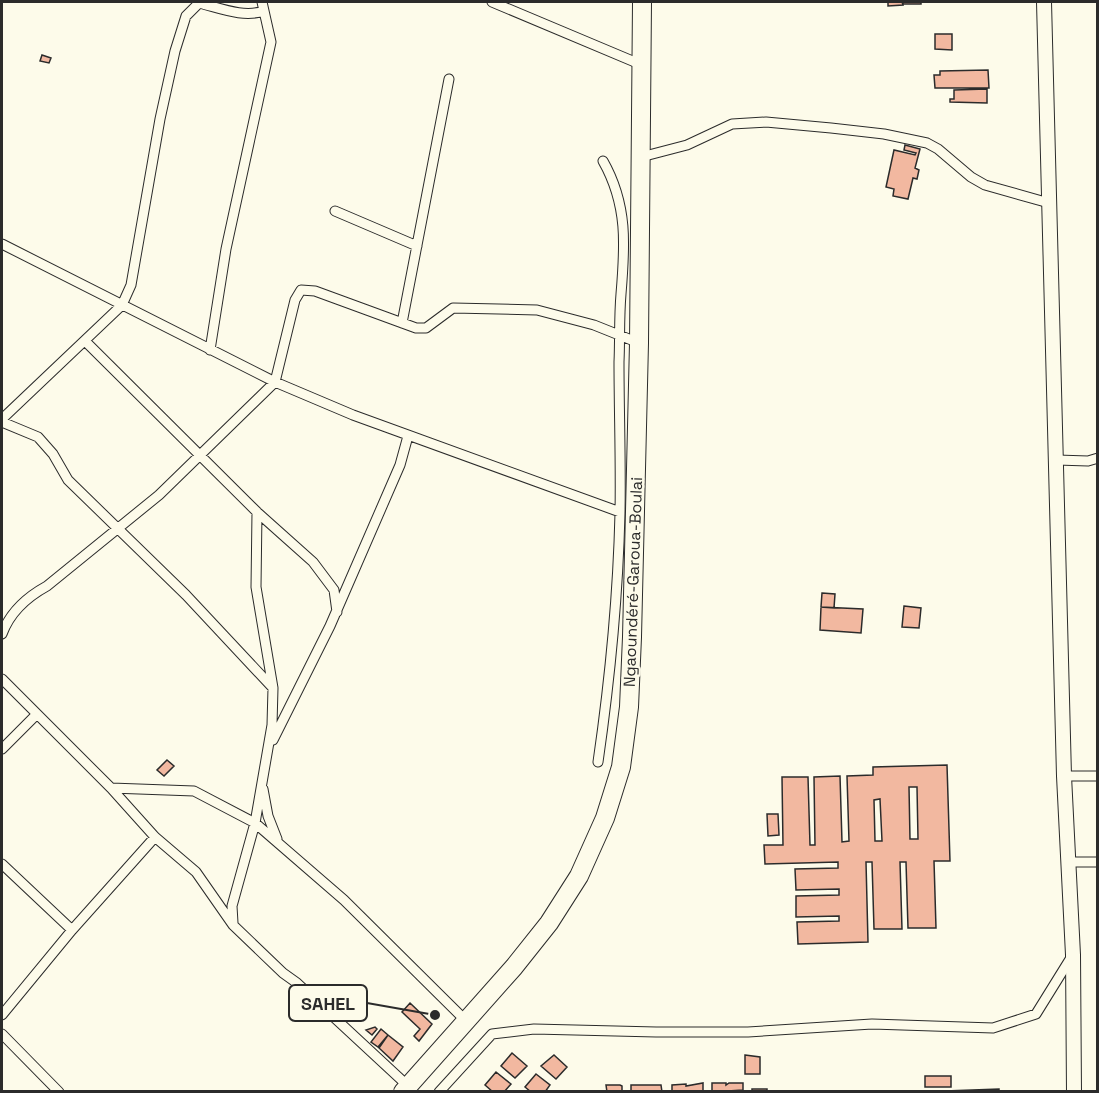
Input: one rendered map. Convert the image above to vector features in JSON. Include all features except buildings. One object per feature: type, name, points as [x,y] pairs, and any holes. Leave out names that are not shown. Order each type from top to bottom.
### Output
[{"type":"highway","name":"Ngaoundéré-Garoua-Boulai","points":[[406,1089],[514,968],[549,923],[579,876],[605,818],[621,767],[629,707],[633,638],[639,343],[642,2]]},
{"type":"street","points":[[492,2],[642,65]]},
{"type":"street","points":[[1044,2],[1064,776],[1073,955],[1074,1092]]},
{"type":"street","points":[[210,350],[226,249],[271,42],[263,6],[253,14],[244,14],[199,3],[186,16],[159,119],[131,285],[122,305],[2,420],[38,437],[53,454],[68,480],[186,596],[273,688]]},
{"type":"street","points":[[402,323],[449,79]]},
{"type":"street","points":[[641,157],[687,145],[732,124],[748,121],[831,128],[884,134],[927,143],[985,185],[1049,203]]},
{"type":"street","points":[[597,762],[607,700],[614,626],[620,512],[620,335],[624,266],[624,225],[616,189],[603,161]]},
{"type":"street","points":[[335,211],[417,246]]},
{"type":"street","points":[[2,244],[275,382],[408,436],[620,512]]},
{"type":"street","points":[[2,634],[5,624],[28,596],[47,586],[159,495],[275,382],[295,300],[301,290],[315,291],[402,323],[426,328],[453,308],[537,310],[594,325],[639,343]]},
{"type":"street","points":[[85,341],[257,512],[313,562],[334,590],[337,612]]},
{"type":"street","points":[[267,751],[337,612],[400,465],[408,436]]},
{"type":"street","points":[[619,461],[637,447]]},
{"type":"street","points":[[1057,460],[1088,461],[1098,458]]},
{"type":"street","points":[[233,925],[232,906],[255,823],[273,725],[273,688],[256,587],[257,512]]},
{"type":"street","points":[[2,679],[111,788],[155,837],[196,872],[233,925],[282,973],[297,983],[406,1089]]},
{"type":"street","points":[[2,749],[37,714]]},
{"type":"street","points":[[1064,776],[1098,776]]},
{"type":"street","points":[[261,784],[268,816],[277,841]]},
{"type":"street","points":[[111,788],[194,791],[255,823],[344,900],[466,1022]]},
{"type":"street","points":[[2,1015],[72,930],[155,837]]},
{"type":"street","points":[[1068,862],[1098,862]]},
{"type":"street","points":[[2,864],[72,930]]},
{"type":"street","points":[[439,1092],[492,1034],[534,1029],[748,1032],[872,1024],[993,1028],[1036,1014],[1073,955]]},
{"type":"street","points":[[2,1034],[59,1092]]},
{"type":"place","name":"SAHEL","points":[[435,1015]]}]
